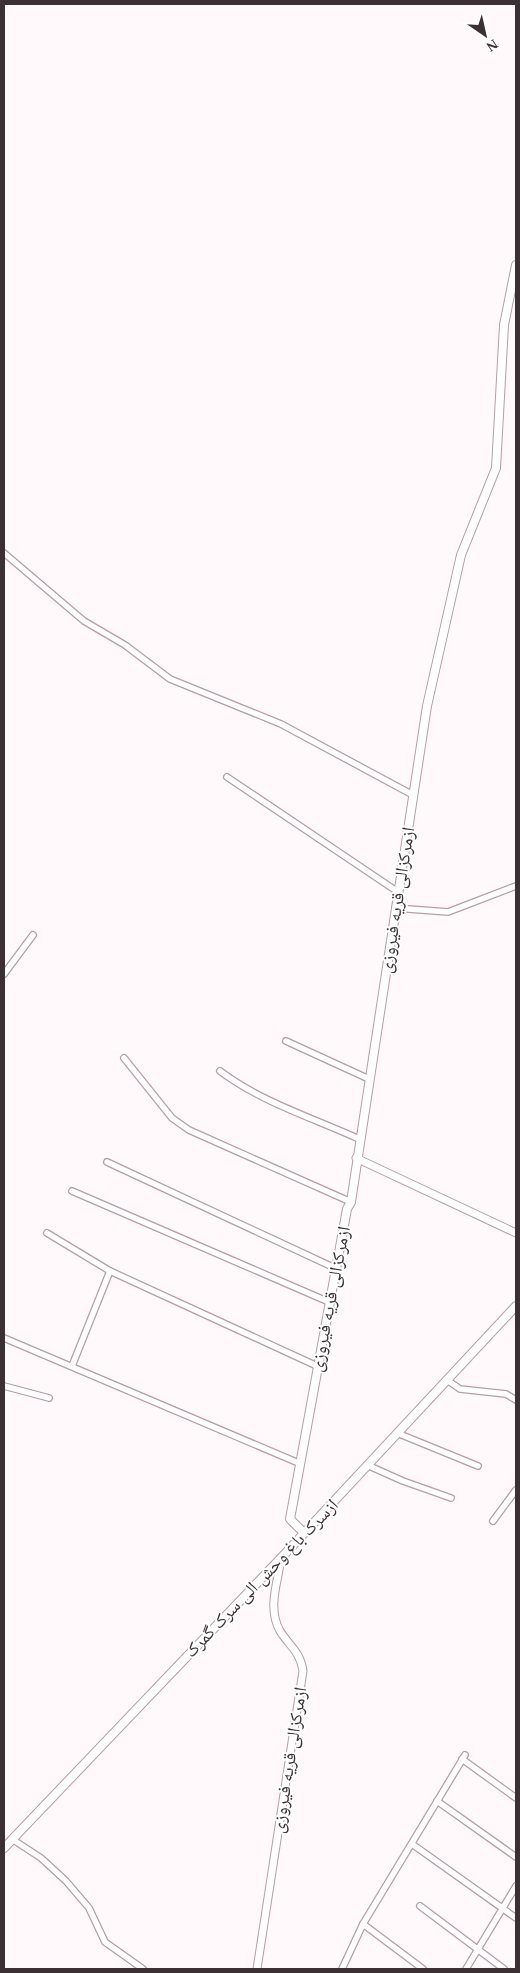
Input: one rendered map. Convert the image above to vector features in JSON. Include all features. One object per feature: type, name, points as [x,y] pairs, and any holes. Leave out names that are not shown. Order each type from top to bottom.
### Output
[{"type":"main road","name":"ازمرکزالی قریه فیروزی","points":[[304,1533],[290,1520],[329,1302],[338,1270],[347,1209],[351,1202],[368,1079],[427,706],[461,554],[496,468],[504,325],[516,265]]},
{"type":"main road","name":"ازسرک باغ وحش الی سرک گمرک","points":[[4,1848],[281,1558],[516,1306]]},
{"type":"street","points":[[4,553],[84,621],[125,645],[170,679],[281,724],[413,795]]},
{"type":"street","points":[[227,777],[398,892]]},
{"type":"street","points":[[395,908],[448,912],[516,886]]},
{"type":"street","points":[[4,974],[33,934]]},
{"type":"street","points":[[286,1041],[368,1079]]},
{"type":"street","points":[[124,1058],[172,1118],[189,1130],[351,1202]]},
{"type":"street","points":[[220,1071],[238,1084],[258,1094],[359,1139]]},
{"type":"street","points":[[356,1158],[516,1233]]},
{"type":"street","points":[[107,1162],[338,1270]]},
{"type":"street","points":[[72,1191],[329,1302]]},
{"type":"street","points":[[48,1233],[110,1271],[317,1366]]},
{"type":"street","points":[[72,1366],[110,1271]]},
{"type":"street","points":[[4,1338],[301,1464]]},
{"type":"street","points":[[446,1380],[460,1390],[506,1394],[516,1400]]},
{"type":"street","points":[[4,1387],[49,1398]]},
{"type":"street","points":[[397,1433],[478,1466]]},
{"type":"street","points":[[367,1466],[402,1482],[450,1498]]},
{"type":"street","points":[[493,1521],[516,1490]]},
{"type":"street","name":"ازمرکزالی قریه فیروزی","points":[[258,1969],[303,1671],[301,1658],[281,1632],[273,1610],[281,1558]]},
{"type":"street","points":[[342,1969],[363,1924],[464,1757],[516,1798]]},
{"type":"street","points":[[437,1801],[516,1857]]},
{"type":"street","points":[[12,1839],[41,1858],[66,1881],[89,1908],[105,1942],[143,1969]]},
{"type":"street","points":[[412,1844],[516,1918]]},
{"type":"street","points":[[466,1969],[516,1886]]},
{"type":"street","points":[[420,1906],[504,1969]]},
{"type":"street","points":[[363,1924],[423,1969]]}]
